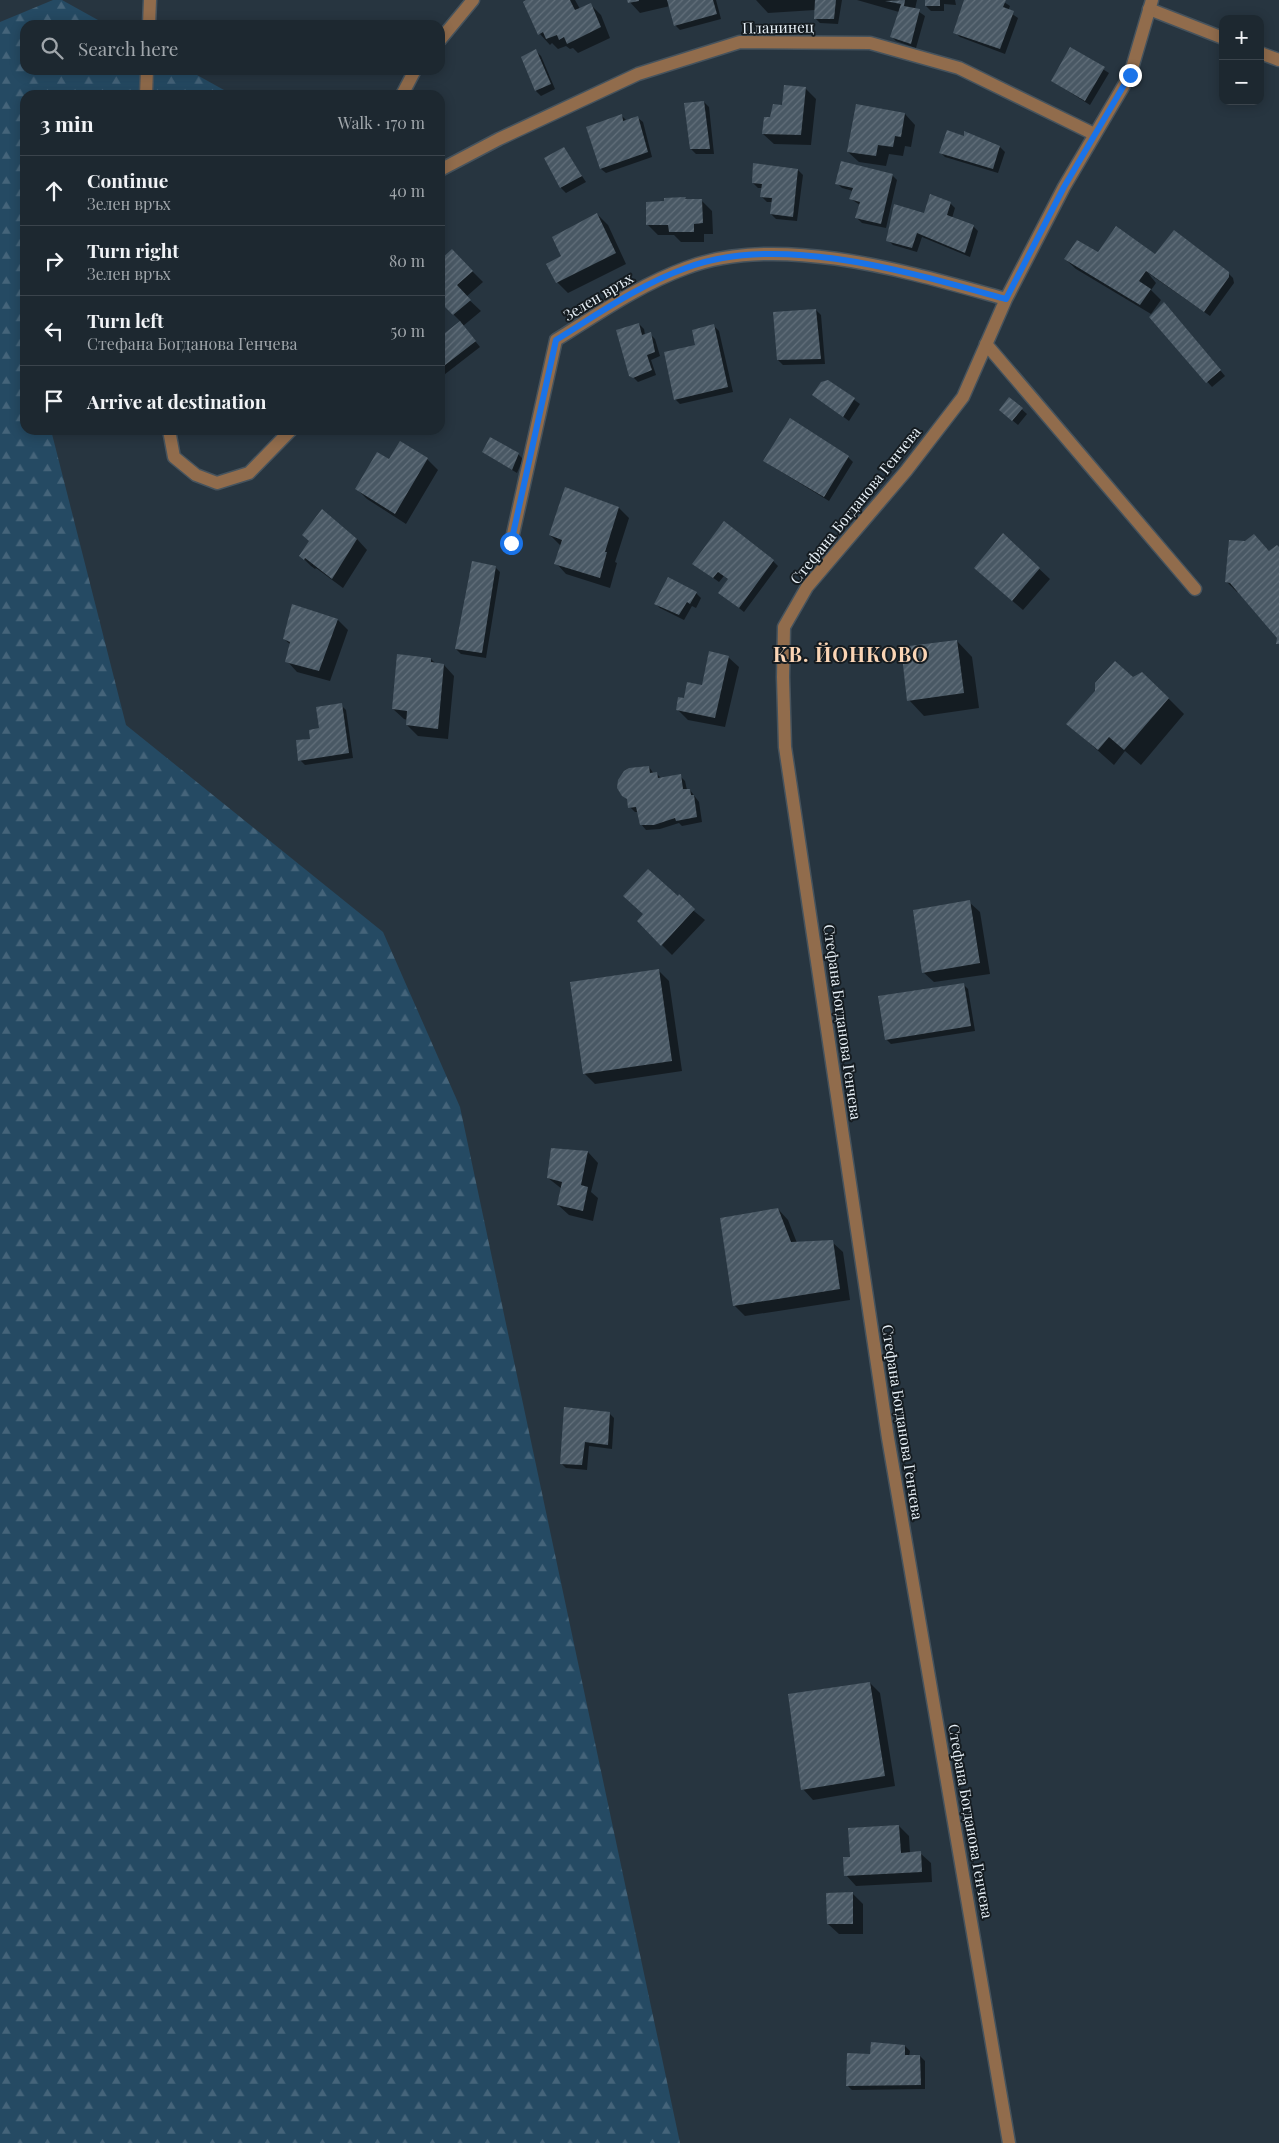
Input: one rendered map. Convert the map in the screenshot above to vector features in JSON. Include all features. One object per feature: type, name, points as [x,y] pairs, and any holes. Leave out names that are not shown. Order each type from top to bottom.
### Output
[{"type":"street","points":[[149,20],[150,0]]},
{"type":"street","points":[[445,34],[473,0]]},
{"type":"street","points":[[1150,5],[1219,36]]},
{"type":"street","name":"Стефана Богданова Генчева","points":[[1009,2143],[888,1438],[785,747],[782,677],[784,627],[807,587],[906,471],[963,397],[1006,299],[1094,134],[1130,75],[1150,5]]},
{"type":"street","name":"Планинец","points":[[445,167],[499,139],[638,74],[740,42],[870,43],[959,68],[1094,134]]},
{"type":"street","points":[[1264,54],[1279,60]]},
{"type":"street","points":[[146,90],[147,75]]},
{"type":"street","points":[[405,90],[412,75]]},
{"type":"street","name":"Зелен връх","points":[[511,543],[556,340],[636,291],[694,266],[726,257],[777,253],[867,263],[1006,299]]},
{"type":"street","points":[[986,344],[1195,589]]},
{"type":"street","points":[[170,435],[174,456],[196,476],[217,483],[250,474],[286,435]]},
{"type":"green space","points":[[53,0],[62,0],[98,20],[20,20],[20,75],[197,75],[224,90],[20,90],[20,435],[52,435],[126,725],[383,932],[460,1107],[680,2143],[0,2143],[0,22]]},
{"type":"building","points":[[526,0],[570,0],[575,10],[591,3],[601,27],[567,44],[564,37],[559,40],[557,35],[546,39],[543,32],[538,35],[523,2]]},
{"type":"building","points":[[627,0],[639,0],[639,1],[628,3]]},
{"type":"building","points":[[667,0],[713,0],[717,14],[674,26]]},
{"type":"building","points":[[815,0],[836,0],[834,19],[814,19]]},
{"type":"building","points":[[905,0],[904,6],[920,9],[911,44],[890,37],[901,4],[885,1]]},
{"type":"building","points":[[925,0],[940,0],[940,6],[925,6]]},
{"type":"building","points":[[964,0],[1006,0],[1003,7],[1014,11],[1000,49],[953,33]]},
{"type":"building","points":[[1070,47],[1105,67],[1085,101],[1051,81]]},
{"type":"building","points":[[536,49],[551,84],[535,91],[521,57]]},
{"type":"building","points":[[784,85],[806,87],[801,135],[762,134],[764,117],[770,117],[773,104],[782,105]]},
{"type":"building","points":[[704,101],[710,149],[690,149],[684,103]]},
{"type":"building","points":[[856,104],[905,113],[901,137],[895,136],[893,147],[878,145],[876,156],[847,152]]},
{"type":"building","points":[[622,114],[623,121],[638,116],[648,152],[600,169],[586,127]]},
{"type":"building","points":[[947,130],[964,136],[964,131],[1000,146],[993,169],[939,153]]},
{"type":"building","points":[[564,147],[582,176],[560,188],[544,158]]},
{"type":"building","points":[[841,161],[893,174],[881,224],[855,218],[860,202],[849,199],[853,188],[835,184]]},
{"type":"building","points":[[753,163],[798,169],[793,217],[770,214],[772,198],[760,197],[762,184],[752,183]]},
{"type":"building","points":[[930,194],[951,202],[947,215],[974,225],[965,253],[917,233],[912,248],[886,241],[894,204],[924,213]]},
{"type":"building","points":[[686,197],[685,199],[702,199],[703,223],[694,224],[694,232],[669,232],[668,225],[646,225],[646,202],[664,201],[664,198]]},
{"type":"building","points":[[597,213],[616,253],[556,283],[546,264],[561,256],[552,237]]},
{"type":"building","points":[[1116,226],[1155,254],[1174,230],[1229,272],[1229,277],[1204,312],[1146,271],[1139,281],[1151,289],[1140,305],[1064,259],[1077,240],[1098,252]]},
{"type":"building","points":[[452,249],[473,271],[457,285],[471,300],[453,315],[445,307],[445,255]]},
{"type":"building","points":[[1164,302],[1221,370],[1206,383],[1149,317]]},
{"type":"building","points":[[816,309],[821,359],[777,360],[773,312]]},
{"type":"building","points":[[460,321],[476,341],[445,365],[445,333]]},
{"type":"building","points":[[639,323],[642,335],[651,332],[655,352],[647,355],[652,370],[633,378],[629,376],[616,330]]},
{"type":"building","points":[[714,324],[728,387],[674,400],[664,352],[695,345],[692,330]]},
{"type":"building","points":[[828,380],[855,398],[843,417],[812,395],[821,382]]},
{"type":"building","points":[[1009,397],[1023,408],[1012,421],[999,410]]},
{"type":"building","points":[[790,418],[849,456],[824,497],[763,461]]},
{"type":"building","points":[[490,437],[519,453],[512,470],[482,452]]},
{"type":"building","points":[[400,441],[428,458],[395,514],[355,489],[377,452],[389,459]]},
{"type":"building","points":[[565,487],[619,507],[605,552],[607,552],[600,578],[554,564],[562,540],[549,535]]},
{"type":"building","points":[[322,509],[357,539],[332,579],[305,558],[304,560],[299,556],[309,541],[302,535]]},
{"type":"building","points":[[724,521],[774,560],[739,608],[718,593],[728,579],[718,572],[713,578],[692,564]]},
{"type":"building","points":[[1003,533],[1040,568],[1012,601],[974,568]]},
{"type":"building","points":[[1254,534],[1269,551],[1277,545],[1279,547],[1279,644],[1276,644],[1277,638],[1230,583],[1225,582],[1229,540],[1245,541]]},
{"type":"building","points":[[472,561],[496,566],[482,653],[455,649]]},
{"type":"building","points":[[668,577],[697,592],[690,604],[687,602],[679,615],[654,604]]},
{"type":"building","points":[[292,604],[338,619],[319,671],[285,662],[290,642],[283,639]]},
{"type":"building","points":[[957,640],[964,693],[907,701],[901,647]]},
{"type":"building","points":[[709,651],[729,656],[715,718],[676,710],[678,697],[684,698],[687,682],[702,685]]},
{"type":"building","points":[[397,654],[431,658],[431,662],[444,664],[438,729],[406,725],[407,711],[392,709]]},
{"type":"building","points":[[1115,661],[1133,677],[1142,672],[1169,698],[1124,750],[1109,737],[1098,750],[1066,724],[1095,691],[1095,683]]},
{"type":"building","points":[[342,703],[349,753],[298,761],[296,740],[310,739],[309,730],[319,728],[316,707]]},
{"type":"building","points":[[649,766],[650,773],[657,772],[658,778],[681,774],[683,789],[690,789],[691,795],[694,795],[697,817],[676,821],[675,818],[654,825],[640,825],[636,807],[628,808],[627,799],[622,796],[617,788],[618,780],[624,771],[629,768]]},
{"type":"building","points":[[648,869],[695,909],[661,946],[637,921],[643,914],[623,896]]},
{"type":"building","points":[[970,900],[980,963],[922,973],[913,910]]},
{"type":"building","points":[[659,969],[672,1061],[583,1074],[570,982]]},
{"type":"building","points":[[964,983],[971,1026],[885,1040],[878,996]]},
{"type":"building","points":[[551,1148],[588,1151],[581,1185],[588,1187],[583,1211],[557,1205],[562,1182],[547,1178]]},
{"type":"building","points":[[778,1208],[791,1242],[833,1240],[840,1289],[733,1306],[720,1218]]},
{"type":"building","points":[[564,1407],[610,1412],[608,1445],[585,1442],[582,1465],[560,1464]]},
{"type":"building","points":[[870,1682],[885,1776],[801,1790],[788,1694]]},
{"type":"building","points":[[899,1825],[901,1853],[921,1851],[922,1872],[844,1876],[843,1857],[850,1857],[848,1828]]},
{"type":"building","points":[[853,1892],[853,1924],[827,1924],[826,1893]]},
{"type":"building","points":[[871,2042],[905,2045],[905,2055],[920,2055],[921,2085],[846,2086],[847,2053],[870,2054]]},
{"type":"district","name":"КВ. ЙОНКОВО","points":[[851,653]]},
{"type":"route","points":[[511,543],[556,340],[636,291],[686,268],[726,257],[777,253],[867,263],[1006,299],[1064,187],[1130,75]]}]
